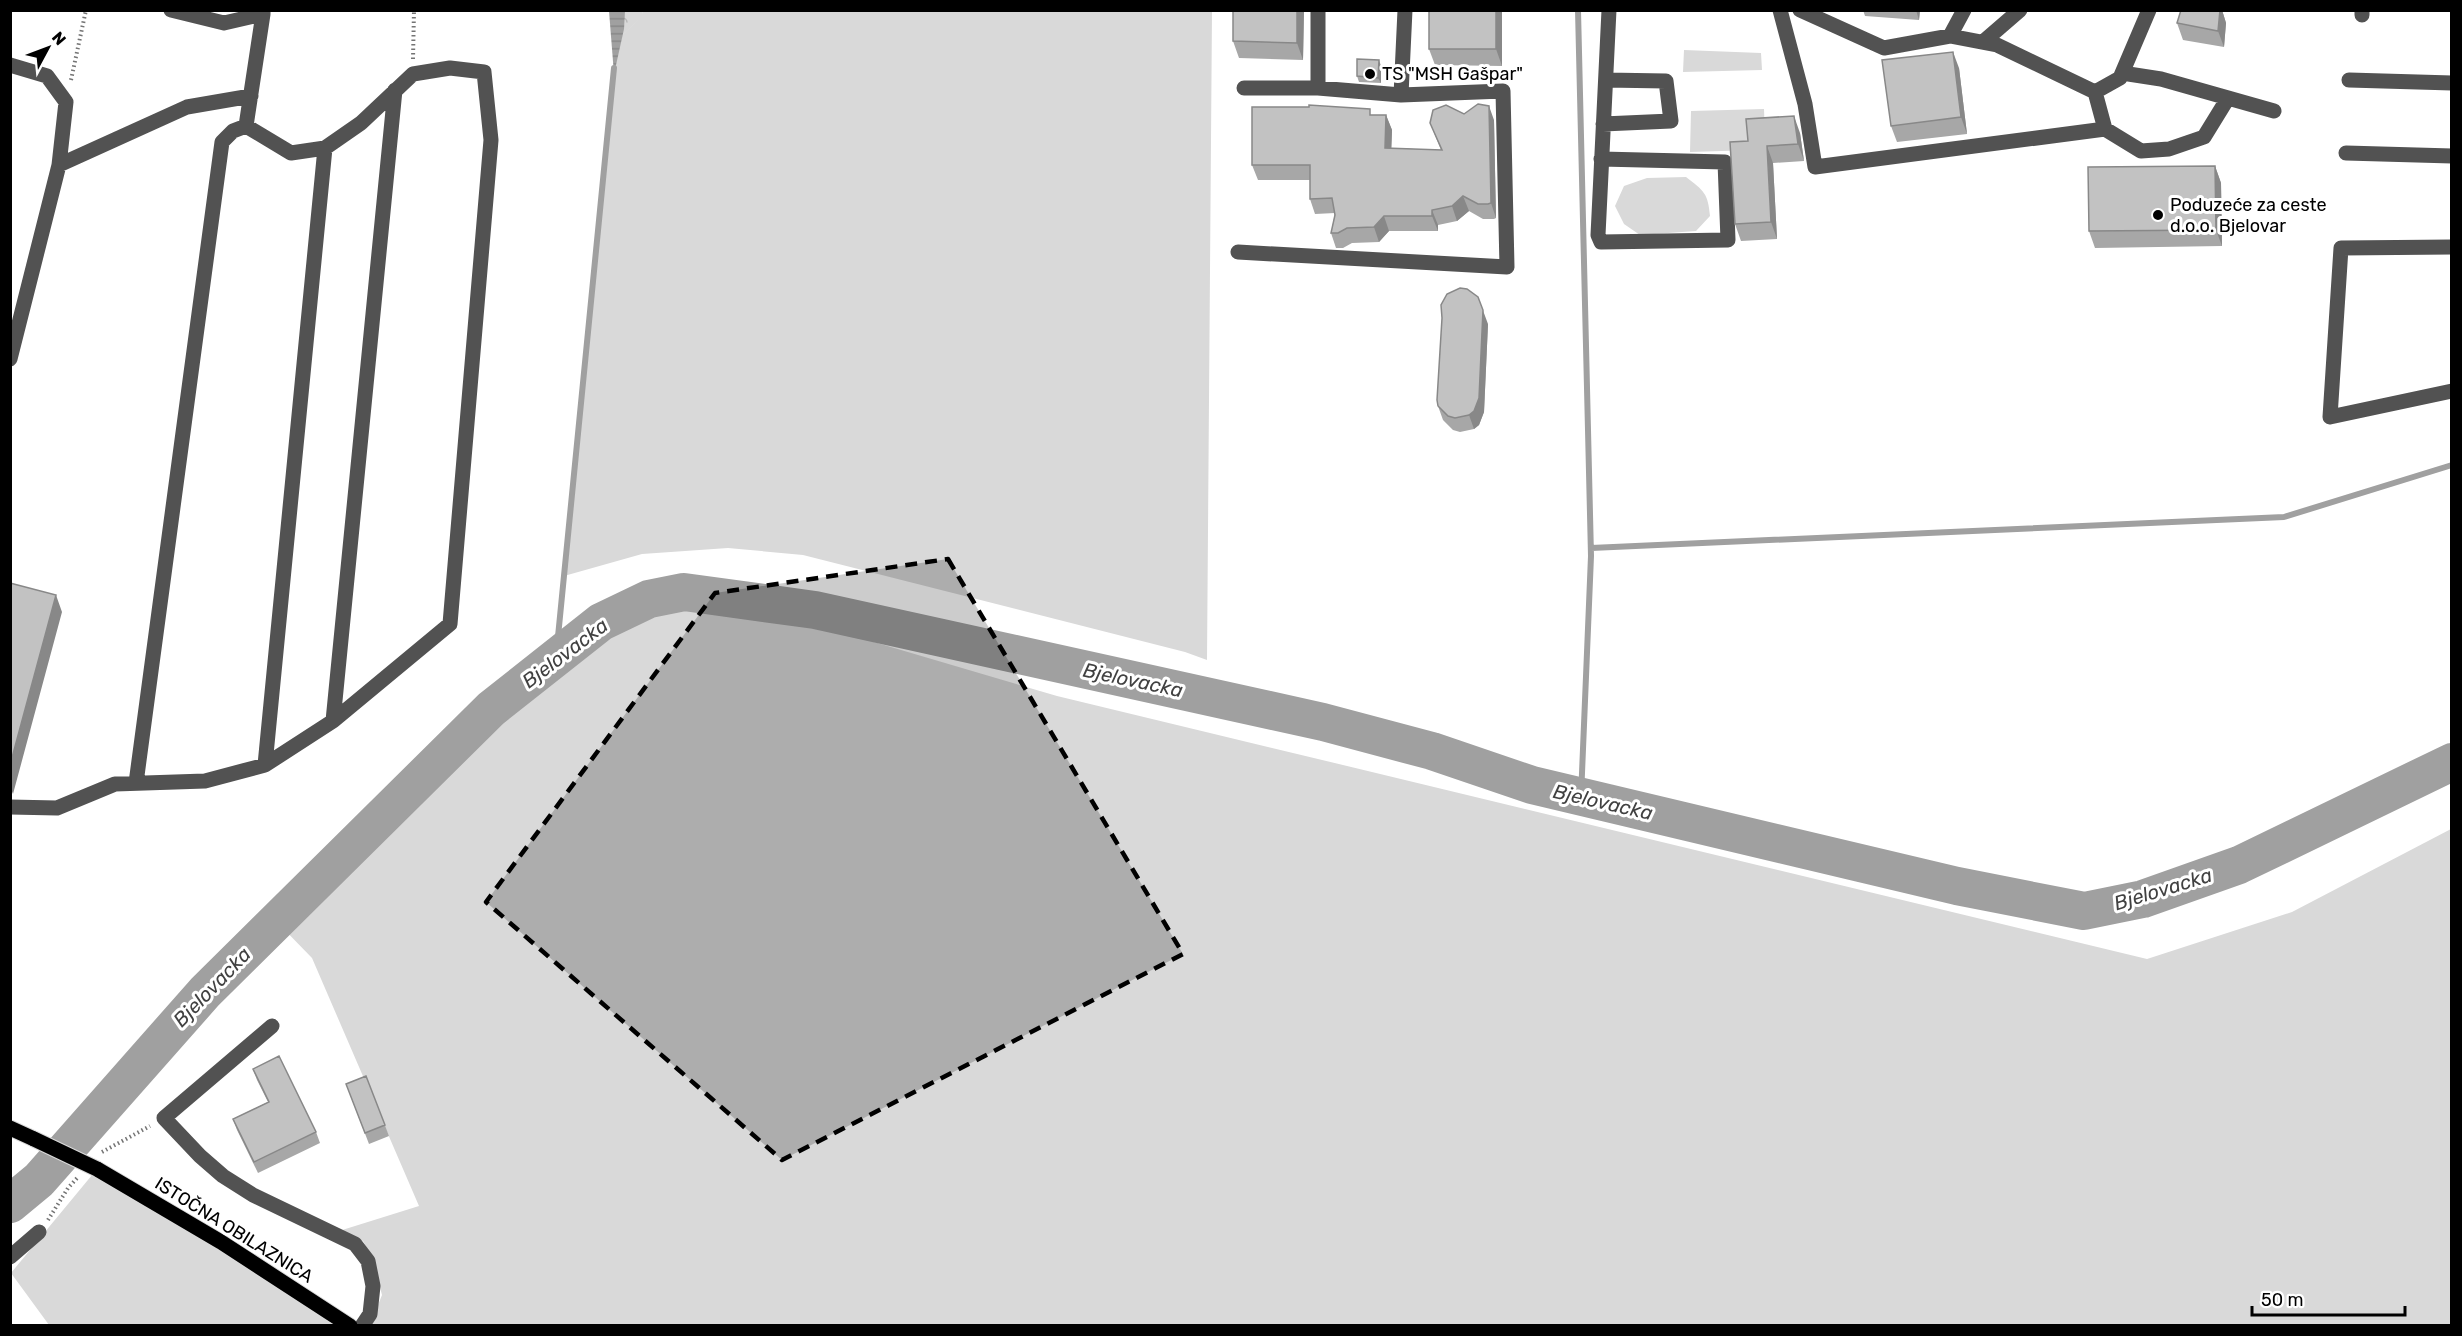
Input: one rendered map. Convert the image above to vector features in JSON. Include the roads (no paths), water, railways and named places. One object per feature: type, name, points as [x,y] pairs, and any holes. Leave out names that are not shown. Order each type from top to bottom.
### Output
[{"type":"main road","name":"ISTOČNA OBILAZNICA","points":[[10,1128],[97,1169],[221,1242],[350,1326]]},
{"type":"street","points":[[171,10],[224,23],[263,12],[246,126]]},
{"type":"street","points":[[1318,10],[1318,88]]},
{"type":"street","points":[[1401,95],[1405,10]]},
{"type":"street","points":[[1602,159],[1725,162],[1728,240],[1601,242],[1598,235],[1606,80],[1610,10]]},
{"type":"street","points":[[1780,10],[1805,104],[1815,167],[2105,129],[2141,151],[2169,149],[2204,137],[2228,98]]},
{"type":"street","points":[[1800,10],[1884,48],[1950,36],[1997,45],[2095,92],[2105,129]]},
{"type":"street","points":[[1950,36],[1964,10]]},
{"type":"street","points":[[1983,42],[2019,10]]},
{"type":"street","points":[[2095,92],[2120,78],[2149,10]]},
{"type":"street","points":[[10,65],[47,76],[66,102],[59,165],[10,359]]},
{"type":"street","points":[[10,807],[57,808],[115,784],[205,781],[265,765],[333,721],[450,624],[491,140],[484,72],[450,68],[413,74],[361,123],[325,148],[291,153],[246,126]]},
{"type":"street","points":[[2122,73],[2161,80],[2274,111]]},
{"type":"street","points":[[1604,124],[1671,121],[1666,81],[1606,80]]},
{"type":"street","points":[[2349,80],[2451,83]]},
{"type":"street","points":[[1238,252],[1507,267],[1503,91],[1401,95],[1318,88],[1244,88]]},
{"type":"street","points":[[333,721],[395,90]]},
{"type":"street","points":[[59,165],[187,107],[251,96]]},
{"type":"street","points":[[136,783],[222,142],[233,131],[246,126]]},
{"type":"street","points":[[265,765],[325,148]]},
{"type":"street","points":[[2346,153],[2451,156]]},
{"type":"street","points":[[2451,248],[2342,248],[2330,417],[2451,391]]},
{"type":"street","points":[[272,1026],[164,1118],[200,1156],[223,1176],[253,1196],[355,1244],[368,1261],[374,1287],[370,1314],[362,1326]]},
{"type":"street","points":[[10,1257],[39,1232]]},
{"type":"waterway","points":[[1578,10],[1591,556],[1581,797]]},
{"type":"waterway","points":[[556,657],[614,68]]},
{"type":"waterway","points":[[1591,548],[2284,517],[2452,465]]},
{"type":"waterway","name":"Bjelovacka","points":[[10,1204],[39,1180],[205,992],[491,709],[601,622],[649,599],[684,592],[815,610],[1323,722],[1432,751],[1532,785],[1957,886],[2084,911],[2143,899],[2239,865],[2452,762]]},
{"type":"place","name":"TS \"MSH Gašpar\"","points":[[1370,74]]},
{"type":"place","name":"Poduzeće za ceste d.o.o. Bjelovar","points":[[2158,215]]}]
